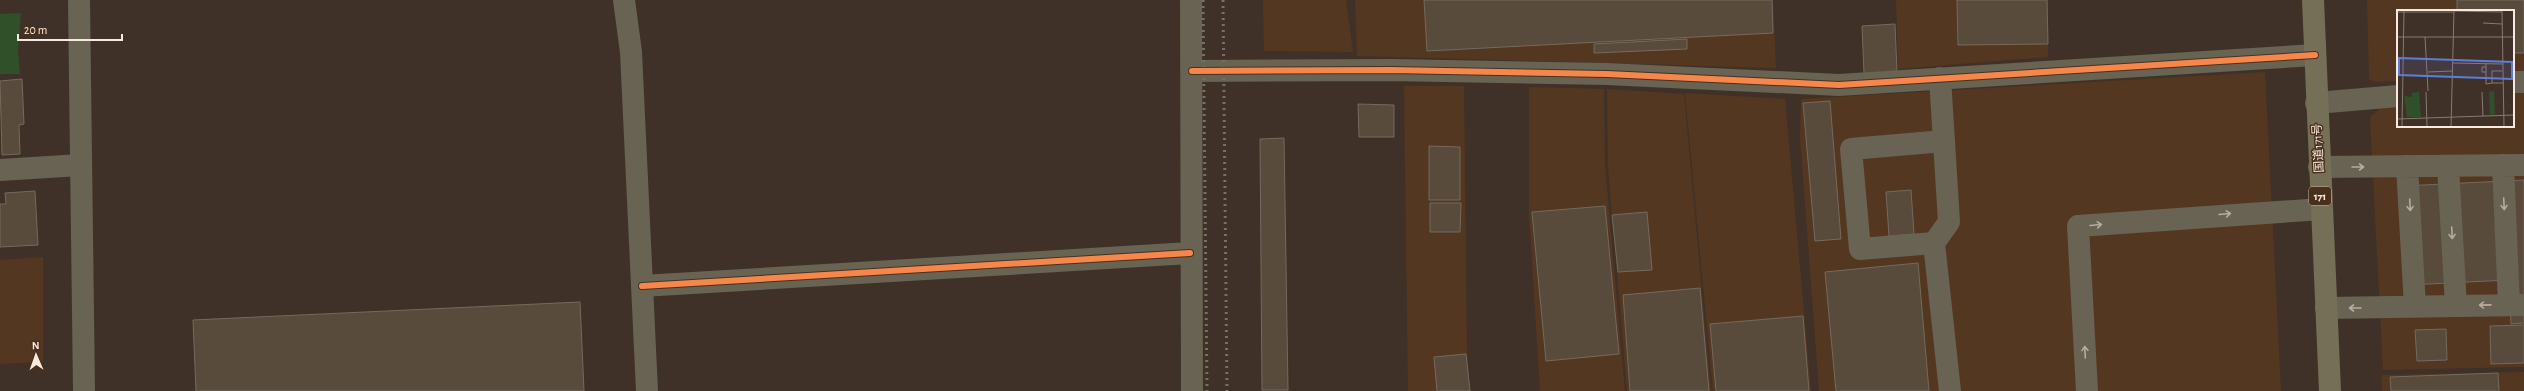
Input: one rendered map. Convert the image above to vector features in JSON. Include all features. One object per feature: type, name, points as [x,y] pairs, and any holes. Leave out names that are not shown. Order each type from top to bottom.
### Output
[{"type":"highway","name":"国道171号","points":[[2313,0],[2316,103],[2330,391]]},
{"type":"street","points":[[79,0],[84,391]]},
{"type":"street","points":[[624,0],[632,52],[647,391]]},
{"type":"street","points":[[1191,0],[1192,71],[1190,253],[1192,391]]},
{"type":"street","points":[[1192,71],[1391,70],[1607,74],[1838,85],[2315,55]]},
{"type":"street","points":[[1940,78],[1949,222],[1934,244],[1950,391]]},
{"type":"street","points":[[2316,103],[2397,96]]},
{"type":"street","points":[[1934,244],[1860,249],[1851,149],[1944,141]]},
{"type":"street","points":[[0,170],[80,165]]},
{"type":"street","points":[[2326,308],[2516,305],[2503,165]]},
{"type":"street","points":[[2319,167],[2524,165]]},
{"type":"street","points":[[2407,166],[2415,306]]},
{"type":"street","points":[[2448,166],[2456,306]]},
{"type":"street","points":[[2087,391],[2078,226],[2322,208]]},
{"type":"street","points":[[642,286],[1190,253]]},
{"type":"shaded area","points":[[1263,0],[1346,0],[1353,52],[1264,51]]},
{"type":"shaded area","points":[[1355,0],[1773,0],[1776,68],[1357,56]]},
{"type":"shaded area","points":[[1896,0],[2048,0],[2048,57],[1898,69]]},
{"type":"shaded area","points":[[2367,0],[2524,0],[2524,71],[2514,71],[2514,10],[2397,10],[2397,81],[2374,82],[2369,79]]},
{"type":"shaded area","points":[[2265,72],[2281,391],[1819,391],[1800,137],[1801,99]]},
{"type":"shaded area","points":[[1404,86],[1464,86],[1467,352],[1470,391],[1408,391]]},
{"type":"shaded area","points":[[1529,87],[1604,89],[1605,165],[1625,391],[1540,391],[1529,214]]},
{"type":"shaded area","points":[[1607,89],[1684,94],[1711,391],[1627,391],[1608,166]]},
{"type":"shaded area","points":[[2514,90],[2524,90],[2524,367],[2383,370],[2370,117],[2381,108],[2397,105],[2397,127],[2514,127]]},
{"type":"shaded area","points":[[1685,93],[1785,99],[1811,391],[1713,391]]},
{"type":"shaded area","points":[[43,257],[43,362],[0,364],[0,260]]},
{"type":"shaded area","points":[[2524,372],[2524,391],[2382,391],[2381,375]]},
{"type":"green space","points":[[21,13],[18,52],[20,74],[0,74],[0,14]]},
{"type":"building","points":[[1424,0],[1772,0],[1773,33],[1427,51]]},
{"type":"building","points":[[1957,0],[2047,0],[2048,44],[1958,45]]},
{"type":"building","points":[[2457,0],[2524,0],[2524,53],[2514,53],[2514,10],[2457,10]]},
{"type":"building","points":[[1895,24],[1897,72],[1864,74],[1862,26]]},
{"type":"building","points":[[1687,39],[1687,49],[1594,53],[1594,44]]},
{"type":"building","points":[[22,79],[24,124],[19,125],[20,154],[2,155],[0,81]]},
{"type":"building","points":[[1830,101],[1841,239],[1815,241],[1803,103]]},
{"type":"building","points":[[1358,104],[1394,105],[1394,137],[1359,137]]},
{"type":"building","points":[[1284,138],[1288,390],[1262,390],[1260,139]]},
{"type":"building","points":[[1429,146],[1460,147],[1460,200],[1429,200]]},
{"type":"building","points":[[2524,180],[2524,323],[2511,324],[2509,280],[2408,285],[2403,186]]},
{"type":"building","points":[[1911,190],[1914,234],[1889,236],[1886,192]]},
{"type":"building","points":[[35,191],[38,245],[0,247],[0,204],[6,204],[5,193]]},
{"type":"building","points":[[1430,203],[1461,203],[1460,232],[1430,232]]},
{"type":"building","points":[[1605,206],[1619,354],[1546,361],[1532,212]]},
{"type":"building","points":[[1647,212],[1652,270],[1618,272],[1612,215]]},
{"type":"building","points":[[1918,263],[1929,391],[1836,391],[1825,272]]},
{"type":"building","points":[[1700,288],[1709,391],[1630,391],[1623,295]]},
{"type":"building","points":[[580,302],[584,391],[196,391],[193,320]]},
{"type":"building","points":[[1803,316],[1809,391],[1716,391],[1710,324]]},
{"type":"building","points":[[2524,325],[2524,363],[2491,364],[2490,326]]},
{"type":"building","points":[[2446,329],[2447,360],[2417,361],[2415,330]]},
{"type":"building","points":[[1466,354],[1470,391],[1437,391],[1434,357]]},
{"type":"building","points":[[2498,373],[2499,391],[2391,391],[2390,377]]},
{"type":"railway","points":[[1203,0],[1207,391]]},
{"type":"railway","points":[[1223,0],[1227,391]]},
{"type":"cycle path","points":[[1192,71],[1391,70],[1607,74],[1839,85],[2315,55]]},
{"type":"cycle path","points":[[642,286],[1190,253]]}]
